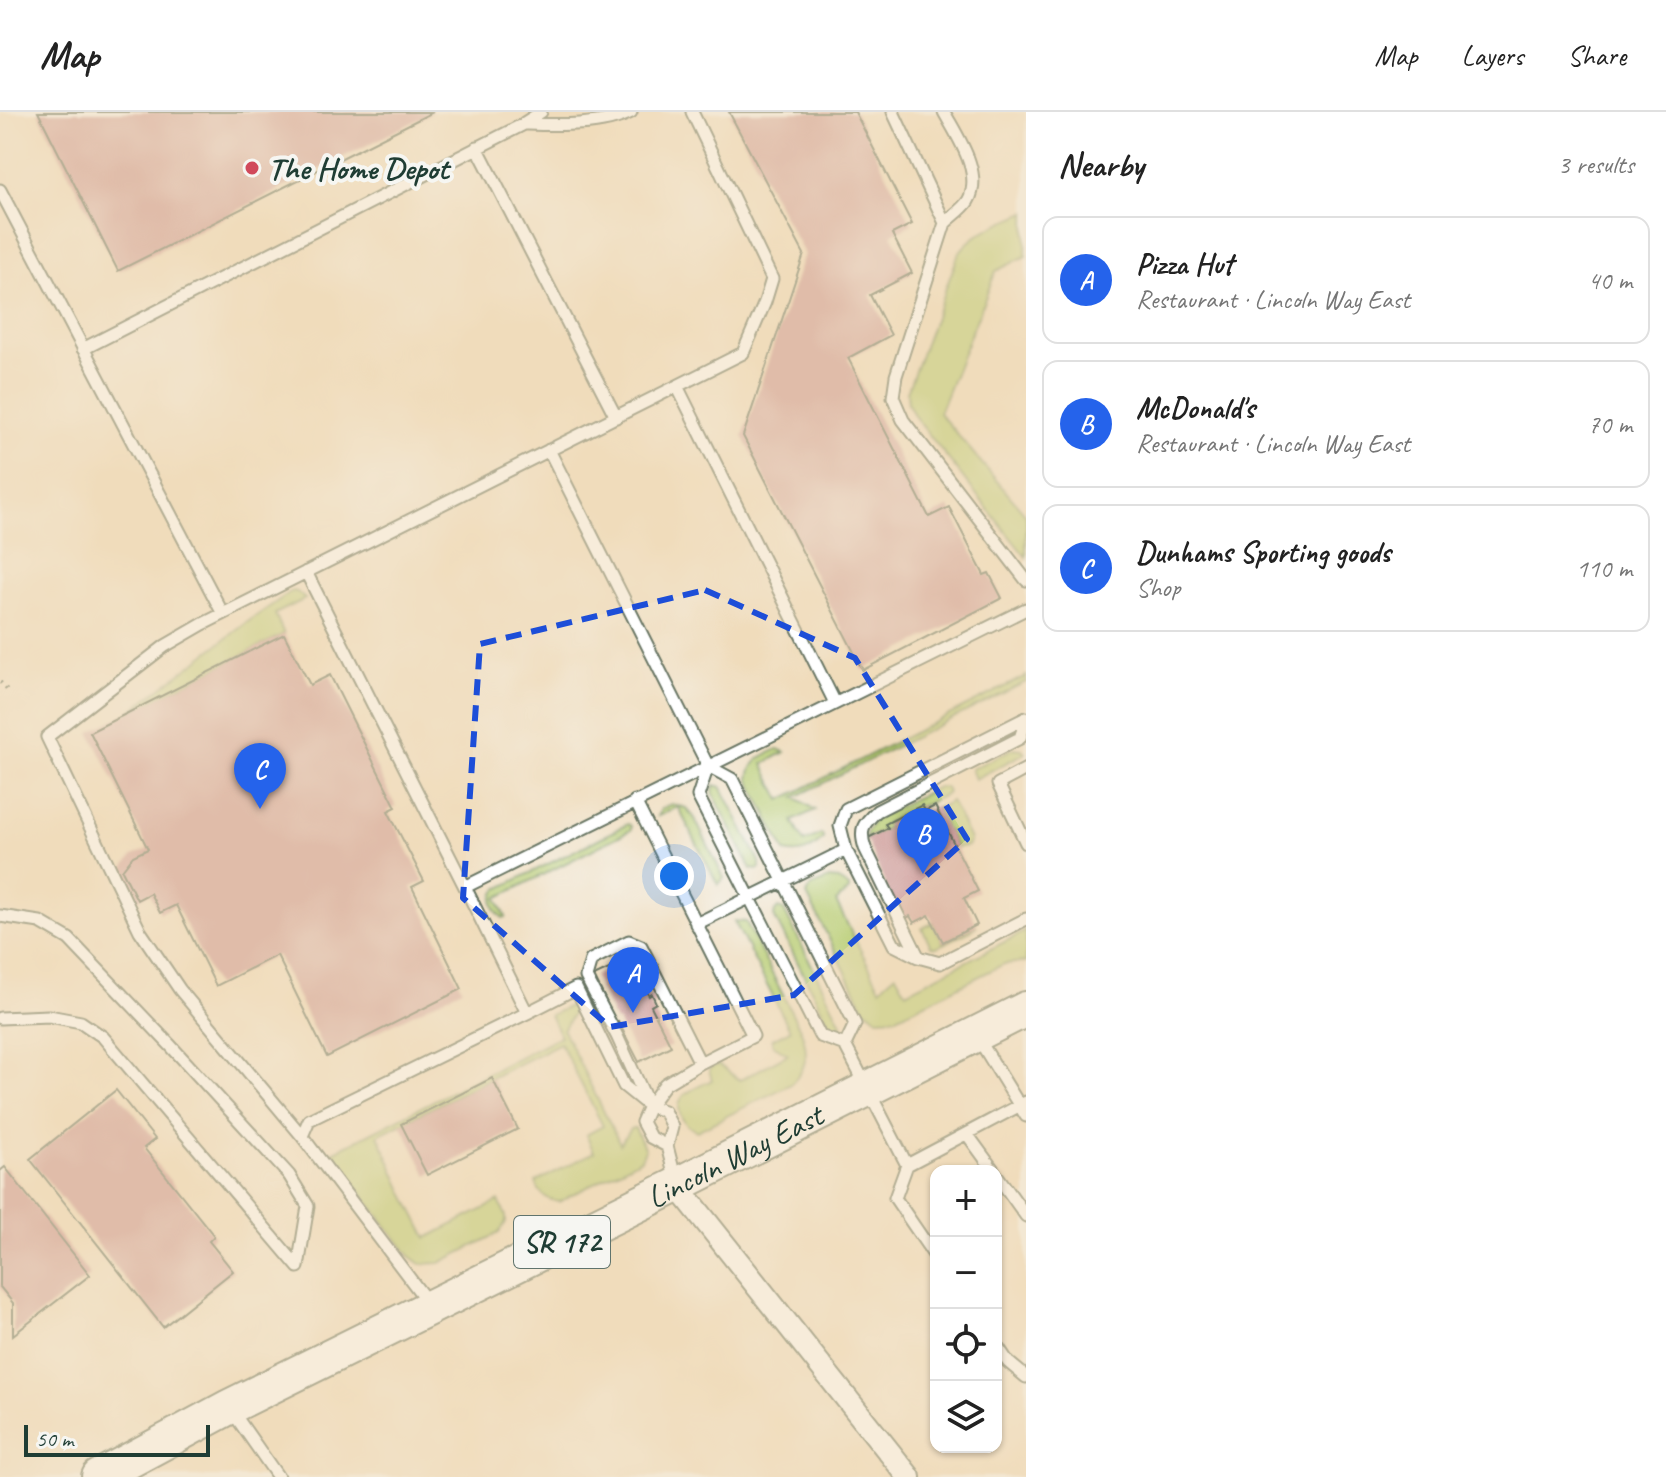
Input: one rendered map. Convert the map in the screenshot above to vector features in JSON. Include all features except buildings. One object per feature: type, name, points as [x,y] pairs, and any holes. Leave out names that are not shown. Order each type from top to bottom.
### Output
[{"type":"main road","name":"Lincoln Way East","points":[[99,1477],[229,1407],[1026,1009]]},
{"type":"street","points":[[677,1185],[909,1477]]},
{"type":"lane","points":[[83,349],[524,124],[541,112]]},
{"type":"lane","points":[[524,124],[587,123],[631,112]]},
{"type":"lane","points":[[431,1307],[302,1136],[180,990],[140,931],[47,737],[165,646],[223,614],[743,353],[772,279],[692,112]]},
{"type":"lane","points":[[893,112],[945,223]]},
{"type":"lane","points":[[944,112],[971,162],[973,189],[967,202],[945,223],[896,376],[893,397],[903,420],[1026,580]]},
{"type":"lane","points":[[477,147],[616,417]]},
{"type":"lane","points":[[0,190],[223,614]]},
{"type":"lane","points":[[677,386],[835,703]]},
{"type":"lane","points":[[549,450],[708,766],[732,779],[784,881],[855,1024],[845,1045]]},
{"type":"lane","points":[[306,572],[527,1013]]},
{"type":"lane","points":[[465,887],[1026,609]]},
{"type":"lane","points":[[1026,719],[846,809],[840,826],[846,850],[894,945],[918,957],[940,963],[1026,919]]},
{"type":"lane","points":[[918,957],[865,848],[861,835],[865,822],[877,811],[1020,738],[1026,719]]},
{"type":"lane","points":[[708,766],[698,796],[820,1036],[845,1045],[907,1165]]},
{"type":"lane","points":[[1026,769],[998,784],[1026,843]]},
{"type":"lane","points":[[635,801],[753,1036],[665,1084],[642,1122],[650,1137],[667,1146]]},
{"type":"lane","points":[[696,924],[846,850]]},
{"type":"lane","points":[[0,916],[40,922],[69,939],[289,1175],[308,1206],[298,1267],[103,1037],[81,1022],[49,1016],[0,1018]]},
{"type":"lane","points":[[649,1106],[586,977],[591,960],[629,941],[641,946],[700,1063]]},
{"type":"lane","points":[[302,1136],[309,1120],[576,988],[624,1086],[649,1106],[664,1111],[672,1127],[667,1146],[677,1185]]},
{"type":"lane","points":[[930,1249],[895,1198],[907,1165],[1024,1108],[975,1034]]},
{"type":"lane","points":[[967,1134],[989,1165]]},
{"type":"lane","points":[[1002,1183],[1026,1216]]},
{"type":"lane","points":[[1002,1353],[1026,1377]]},
{"type":"lane","points":[[229,1407],[278,1477]]},
{"type":"path","points":[[0,682],[8,691]]},
{"type":"highlighted area","points":[[705,590],[855,658],[967,839],[794,995],[610,1027],[463,898],[480,644]]},
{"type":"green space","points":[[1026,212],[1026,256],[996,271],[939,413],[1026,515],[1026,557],[915,417],[908,404],[907,392],[959,253],[980,233]]},
{"type":"green space","points":[[292,591],[305,599],[275,614],[284,634],[128,713],[249,621]]},
{"type":"green space","points":[[1026,676],[1026,682],[795,797],[815,810],[793,821],[804,842],[821,834],[823,839],[806,851],[785,852],[749,779],[752,767],[758,760],[778,749],[785,752],[763,764],[781,800]]},
{"type":"green space","points":[[1014,748],[1022,749],[1025,753],[975,779],[971,769]]},
{"type":"green space","points":[[714,786],[722,788],[760,862],[757,870],[751,869],[713,793]]},
{"type":"green space","points":[[937,787],[945,787],[947,794],[886,823],[888,828],[866,839],[874,819]]},
{"type":"green space","points":[[951,801],[970,839],[966,846],[956,847],[936,809]]},
{"type":"green space","points":[[671,804],[686,808],[694,817],[724,878],[718,885],[678,807],[658,816],[661,809]]},
{"type":"green space","points":[[628,824],[631,830],[497,898],[506,917],[497,912],[493,900],[498,889]]},
{"type":"green space","points":[[829,879],[838,880],[849,887],[836,902],[880,988],[896,974],[906,992],[1026,931],[1026,962],[1004,964],[897,1017],[878,1018],[864,1008],[807,895],[811,886]]},
{"type":"green space","points":[[779,908],[784,910],[843,1027],[844,1033],[839,1036],[834,1034],[774,916]]},
{"type":"green space","points":[[734,921],[746,922],[802,1033],[805,1060],[791,1084],[697,1131],[683,1120],[680,1103],[687,1093],[712,1080],[711,1067],[719,1065],[740,1080],[788,1054],[773,1045],[772,1039],[790,1030]]},
{"type":"green space","points":[[933,923],[943,942],[977,925],[937,947],[931,946],[922,928]]},
{"type":"green space","points":[[572,1005],[576,1008],[563,1030],[620,1144],[630,1129],[635,1128],[645,1150],[641,1159],[559,1202],[541,1193],[536,1182],[594,1152],[586,1135],[603,1126],[560,1043],[378,1135],[427,1238],[499,1201],[506,1216],[499,1233],[440,1263],[421,1264],[410,1256],[331,1153],[560,1036],[550,1015]]},
{"type":"place","name":"The Home Depot","points":[[252,168]]},
{"type":"place","name":"Dunhams Sporting goods","points":[[260,809]]},
{"type":"place","name":"McDonald's","points":[[923,874]]},
{"type":"place","name":"Pizza Hut","points":[[633,1013]]}]
